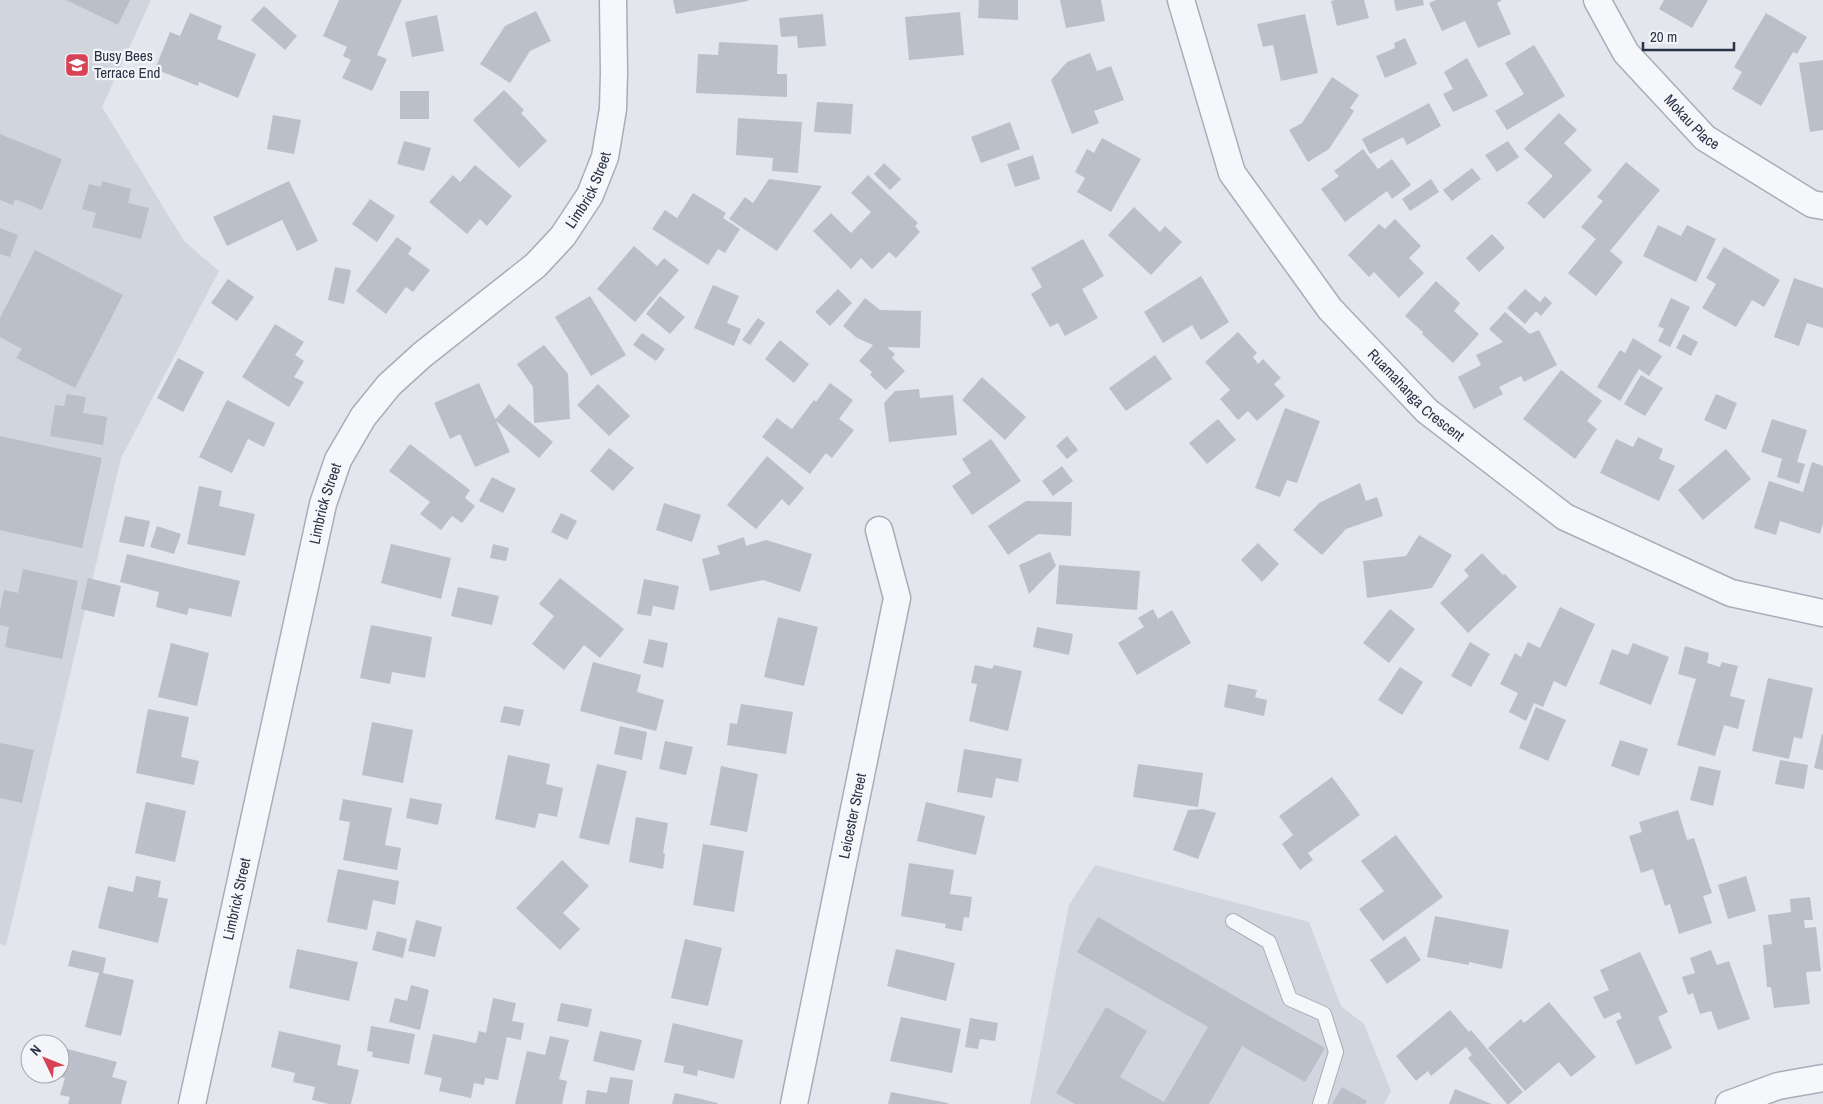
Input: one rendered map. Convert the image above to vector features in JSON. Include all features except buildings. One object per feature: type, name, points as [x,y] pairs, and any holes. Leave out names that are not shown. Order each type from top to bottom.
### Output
[{"type":"street","name":"Limbrick Street","points":[[192,1104],[323,504],[338,460],[363,417],[389,385],[422,355],[536,265],[563,236],[590,195],[605,156],[613,109],[613,0]]},
{"type":"street","name":"Ruamahanga Crescent","points":[[1181,0],[1232,173],[1330,309],[1427,411],[1565,517],[1731,593],[1823,613]]},
{"type":"street","name":"Mokau Place","points":[[1597,0],[1626,53],[1704,138],[1812,204],[1823,206]]},
{"type":"street","name":"Leicester Street","points":[[794,1104],[897,598],[880,530]]},
{"type":"street","points":[[1729,1104],[1778,1086],[1823,1078]]},
{"type":"lane","points":[[1233,920],[1269,942],[1290,999],[1324,1014],[1336,1052],[1320,1104]]},
{"type":"shaded area","points":[[0,0],[151,0],[102,107],[184,241],[219,271],[121,458],[6,946],[0,944]]},
{"type":"shaded area","points":[[1095,865],[1309,922],[1341,1006],[1364,1024],[1391,1091],[1384,1104],[1030,1104],[1069,905]]},
{"type":"place","name":"Busy Bees Terrace End","points":[[77,65]]}]
